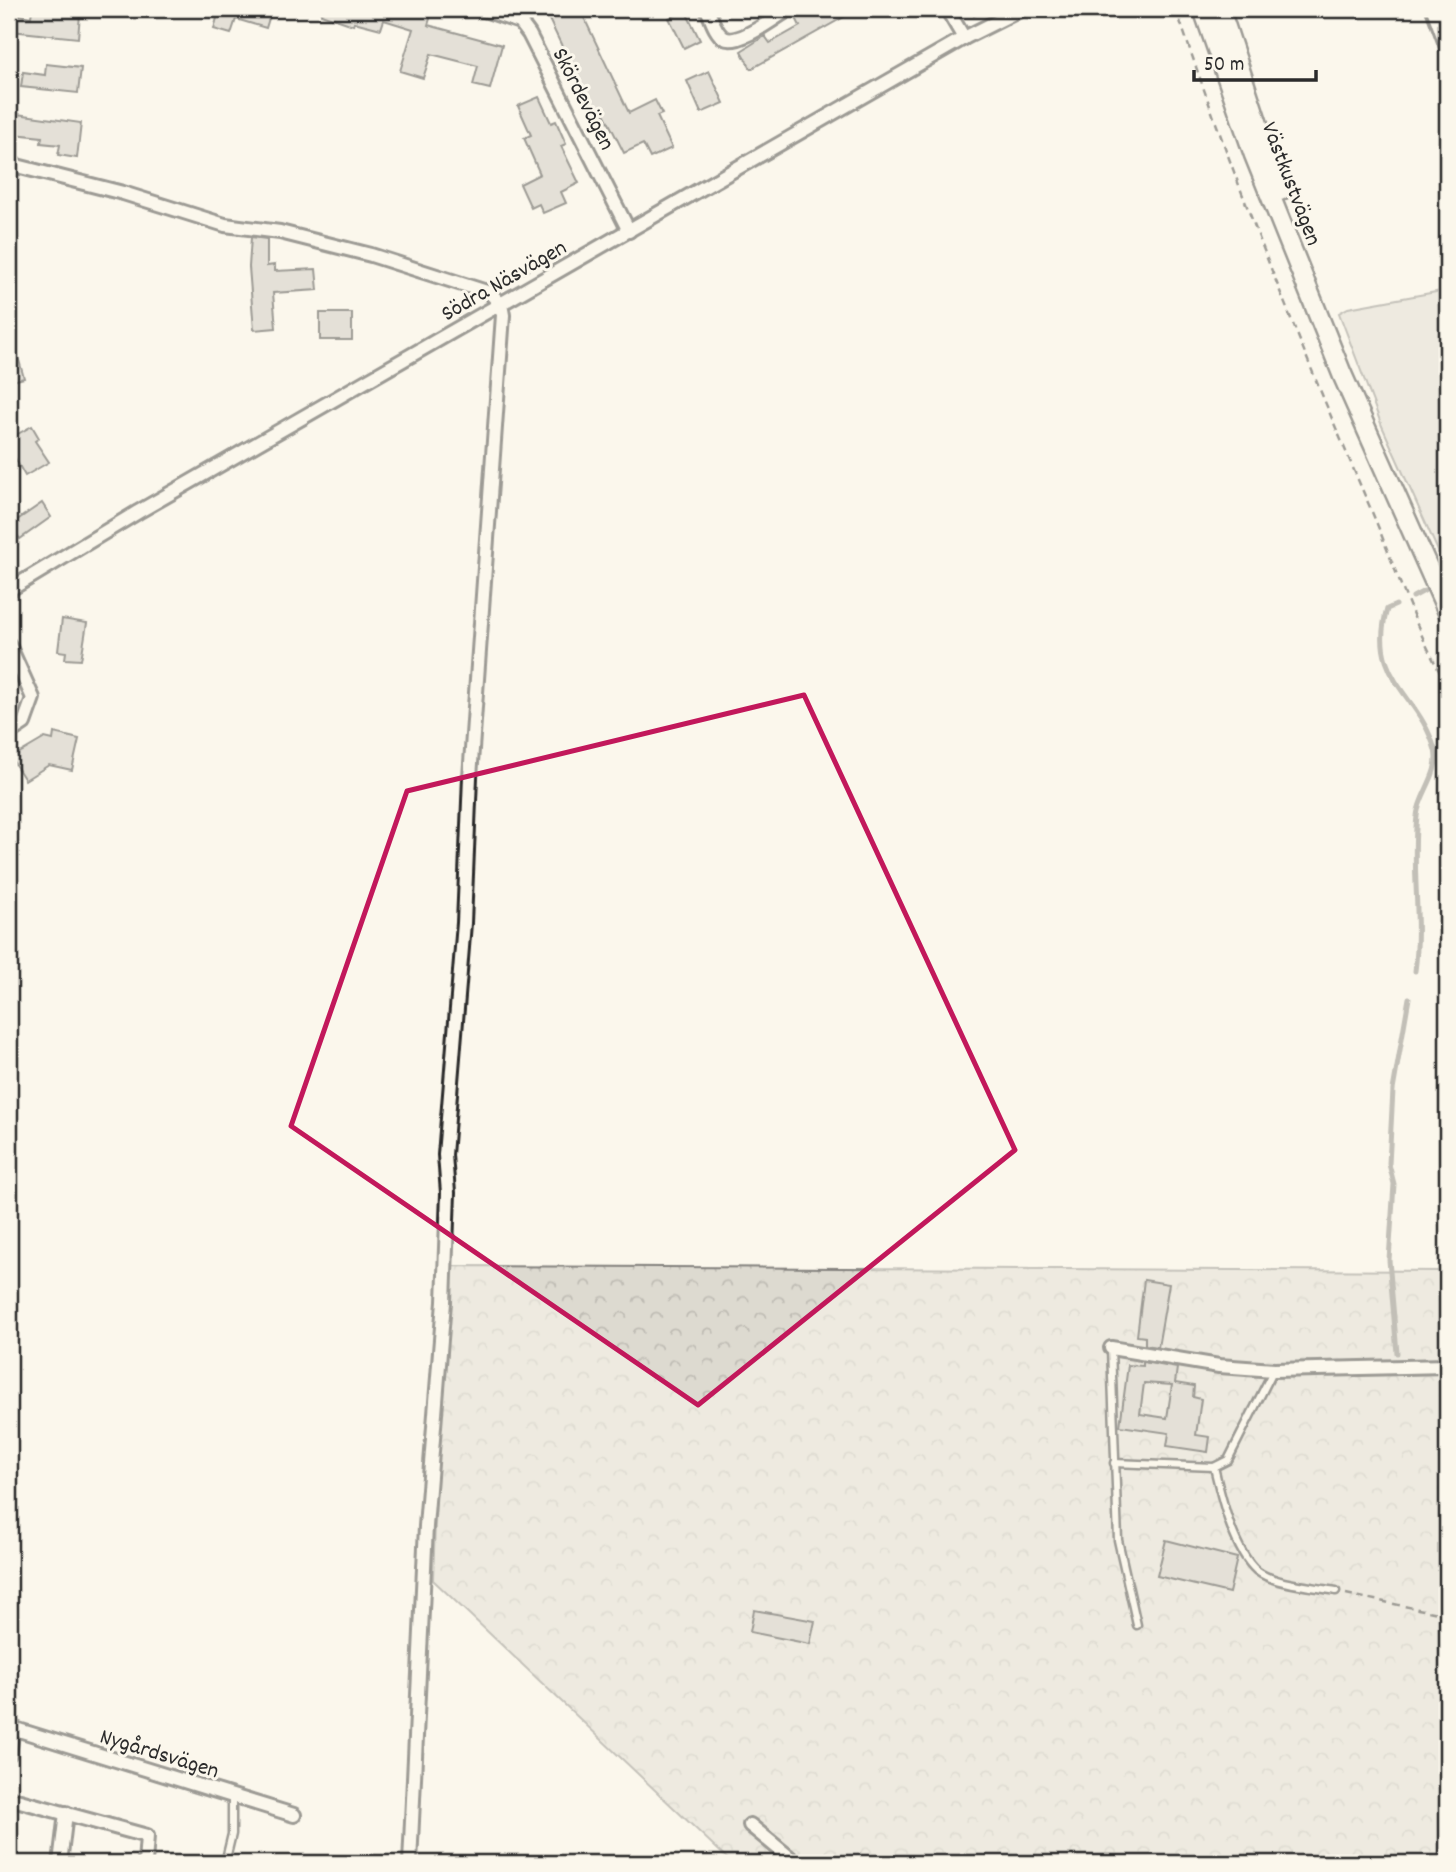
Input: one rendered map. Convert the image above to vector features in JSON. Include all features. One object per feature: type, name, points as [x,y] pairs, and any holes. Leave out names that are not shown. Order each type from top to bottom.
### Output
[{"type":"main road","name":"Västkustvägen","points":[[1203,9],[1254,155],[1342,374],[1447,610]]},
{"type":"main road","name":"Västkustvägen","points":[[1220,9],[1342,374]]},
{"type":"street","name":"Skördevägen","points":[[481,9],[520,22],[529,34],[629,231]]},
{"type":"street","points":[[707,9],[717,31],[724,38],[732,39],[750,33],[789,9]]},
{"type":"street","points":[[947,9],[964,38]]},
{"type":"street","name":"Södra Näsvägen","points":[[9,590],[126,519],[964,38],[1022,9]]},
{"type":"street","points":[[1433,9],[1447,47]]},
{"type":"street","points":[[9,164],[34,168],[225,225],[280,232],[371,255],[490,293],[501,304],[503,315],[470,777],[464,923],[445,1155],[448,1193],[444,1303],[429,1483],[410,1863]]},
{"type":"street","points":[[9,645],[33,698],[24,723],[9,733]]},
{"type":"street","points":[[1111,1348],[1219,1366],[1273,1370],[1447,1366]]},
{"type":"street","name":"Nygårdsvägen","points":[[9,1754],[11,1727],[294,1815]]},
{"type":"street","points":[[9,1798],[147,1836],[145,1863]]},
{"type":"street","points":[[60,1863],[66,1813]]},
{"type":"street","points":[[750,1825],[796,1863]]},
{"type":"lane","points":[[1111,1348],[1118,1541],[1138,1625]]},
{"type":"lane","points":[[1114,1463],[1214,1467],[1228,1460],[1273,1370]]},
{"type":"lane","points":[[1214,1467],[1225,1512],[1242,1550],[1257,1571],[1273,1578],[1336,1591]]},
{"type":"lane","points":[[225,1863],[232,1834],[232,1797]]},
{"type":"path","points":[[1176,9],[1309,366],[1393,561],[1416,625],[1447,685]]},
{"type":"path","points":[[1336,1591],[1447,1615]]},
{"type":"highlighted area","points":[[804,695],[1015,1150],[698,1405],[291,1126],[407,791]]},
{"type":"green space","points":[[1447,290],[1447,571],[1382,426],[1339,313],[1348,308]]},
{"type":"green space","points":[[452,1266],[1447,1271],[1447,1863],[732,1863],[433,1580],[438,1442]]},
{"type":"building","points":[[212,9],[262,9],[271,12],[266,28],[236,19],[231,34],[214,29],[218,14],[212,12]]},
{"type":"building","points":[[321,9],[433,9],[428,25],[502,45],[490,89],[473,85],[478,66],[431,54],[423,78],[400,71],[413,29],[384,20],[381,29],[354,22],[353,25],[321,14]]},
{"type":"building","points":[[544,9],[580,9],[629,113],[655,100],[662,114],[657,116],[672,148],[650,158],[643,144],[624,153],[604,113],[596,117]]},
{"type":"building","points":[[808,9],[858,9],[751,69],[741,51],[765,36],[770,43],[800,26],[795,16]]},
{"type":"building","points":[[32,10],[80,14],[78,38],[11,31],[14,14],[31,17]]},
{"type":"building","points":[[685,10],[700,40],[684,48],[669,18]]},
{"type":"building","points":[[46,64],[81,68],[78,93],[21,87],[23,72],[45,75]]},
{"type":"building","points":[[709,71],[724,103],[701,113],[687,81]]},
{"type":"building","points":[[539,97],[551,123],[556,121],[566,144],[561,146],[579,183],[561,192],[566,203],[543,213],[539,204],[531,208],[520,184],[540,174],[524,138],[531,135],[518,106]]},
{"type":"building","points":[[17,114],[81,123],[77,158],[58,155],[60,145],[41,143],[42,137],[14,134]]},
{"type":"building","points":[[251,237],[267,239],[267,266],[275,265],[275,271],[316,269],[318,290],[273,293],[276,328],[254,330],[249,267]]},
{"type":"building","points":[[320,313],[352,313],[352,340],[320,340]]},
{"type":"building","points":[[9,339],[13,339],[24,378],[9,382]]},
{"type":"building","points":[[32,426],[39,438],[35,441],[49,462],[25,476],[12,453],[14,451],[9,439]]},
{"type":"building","points":[[42,503],[51,517],[20,539],[10,525]]},
{"type":"building","points":[[62,619],[87,623],[81,660],[65,659],[66,652],[58,651]]},
{"type":"building","points":[[54,733],[79,739],[72,770],[49,765],[25,780],[11,758],[45,738],[53,740]]},
{"type":"building","points":[[1144,1280],[1169,1284],[1158,1347],[1145,1345],[1145,1337],[1137,1336]]},
{"type":"building","points":[[1143,1362],[1177,1368],[1175,1383],[1194,1386],[1193,1397],[1201,1399],[1196,1435],[1210,1437],[1208,1452],[1167,1446],[1169,1433],[1120,1426],[1128,1365],[1143,1366]],"holes":[[[1144,1383],[1172,1385],[1167,1418],[1140,1414]]]},
{"type":"building","points":[[1166,1540],[1237,1558],[1229,1593],[1157,1576]]},
{"type":"building","points":[[754,1610],[815,1621],[810,1644],[750,1632]]},
{"type":"waterway","points":[[1413,597],[1424,591]]},
{"type":"waterway","points":[[1396,605],[1387,609],[1383,633],[1384,653],[1389,670],[1428,731],[1436,759],[1419,808],[1415,835],[1415,971]]},
{"type":"waterway","points":[[1397,1353],[1389,1260],[1394,1184],[1389,1164],[1393,1090],[1409,998]]}]
